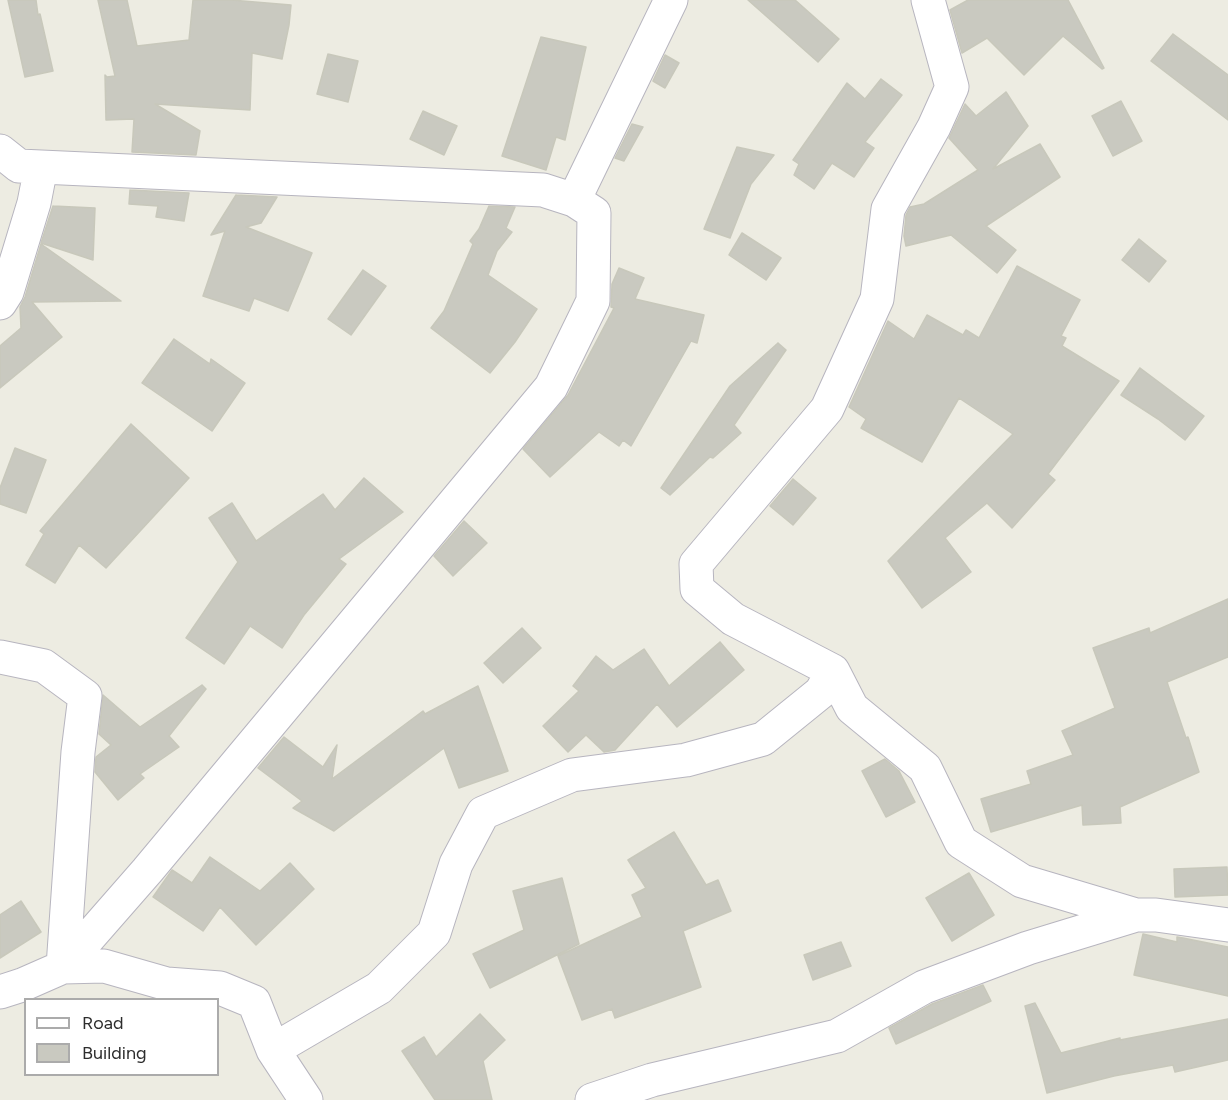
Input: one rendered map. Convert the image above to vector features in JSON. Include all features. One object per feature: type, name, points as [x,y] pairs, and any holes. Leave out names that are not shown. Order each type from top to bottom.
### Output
[{"type":"street","points":[[574,200],[671,0]]},
{"type":"street","points":[[928,0],[952,87],[934,127],[888,209],[877,298],[827,409],[696,564],[697,589],[733,618],[833,672],[852,708],[925,768],[961,842],[1022,881],[1137,915],[1156,915],[1228,925]]},
{"type":"street","points":[[0,151],[19,166],[543,190],[574,200],[594,213],[593,301],[551,387],[147,871],[63,967]]},
{"type":"street","points":[[0,303],[7,292],[14,270],[34,203],[41,167]]},
{"type":"street","points":[[0,657],[44,666],[85,696],[78,752],[63,967]]},
{"type":"street","points":[[273,1050],[379,988],[434,933],[456,864],[483,813],[572,775],[686,760],[764,739],[821,693],[833,672]]},
{"type":"street","points":[[592,1100],[652,1080],[837,1036],[924,987],[1028,948],[1137,915]]},
{"type":"street","points":[[0,992],[22,986],[63,967],[104,966],[167,984],[220,988],[254,1002],[273,1050],[306,1100]]},
{"type":"building","points":[[8,0],[36,0],[53,71],[25,77]]},
{"type":"building","points":[[98,0],[127,0],[137,46],[189,40],[193,0],[231,0],[291,5],[282,59],[252,53],[250,110],[155,104],[200,131],[196,155],[132,152],[134,119],[106,120],[105,75],[115,76]]},
{"type":"building","points":[[748,0],[795,0],[839,39],[818,62]]},
{"type":"building","points":[[968,0],[1068,0],[1104,68],[1102,69],[1063,36],[1024,75],[987,38],[962,53],[950,10]]},
{"type":"building","points":[[1173,34],[1228,75],[1228,120],[1151,61]]},
{"type":"building","points":[[541,37],[586,47],[565,140],[556,137],[546,170],[502,156]]},
{"type":"building","points":[[328,54],[358,61],[348,102],[317,94]]},
{"type":"building","points":[[665,55],[679,63],[665,88],[653,81]]},
{"type":"building","points":[[881,79],[902,95],[865,142],[874,148],[854,177],[832,163],[814,189],[794,175],[799,164],[793,160],[847,83],[865,99]]},
{"type":"building","points":[[1006,92],[1028,126],[993,169],[1040,144],[1060,177],[986,226],[1016,250],[997,273],[951,235],[906,246],[904,236],[906,215],[910,207],[924,204],[978,170],[949,138],[965,104],[976,116]]},
{"type":"building","points":[[1121,101],[1142,141],[1113,156],[1092,116]]},
{"type":"building","points":[[423,111],[457,126],[444,155],[410,139]]},
{"type":"building","points":[[632,124],[643,127],[624,161],[615,158]]},
{"type":"building","points":[[737,147],[774,155],[751,184],[730,238],[704,229]]},
{"type":"building","points":[[130,190],[189,193],[184,221],[156,217],[158,206],[129,204]]},
{"type":"building","points":[[236,195],[277,197],[261,223],[246,227],[312,253],[288,311],[254,298],[249,311],[203,296],[225,231],[211,235]]},
{"type":"building","points":[[53,206],[95,208],[93,260],[41,243]]},
{"type":"building","points":[[489,206],[515,207],[506,228],[512,232],[497,251],[488,275],[537,309],[515,342],[490,373],[431,328],[444,311],[473,244],[470,241],[479,229]]},
{"type":"building","points":[[742,233],[781,258],[766,280],[729,255]]},
{"type":"building","points":[[1139,239],[1166,261],[1149,282],[1122,260]]},
{"type":"building","points":[[41,244],[121,301],[32,302],[62,337],[0,388],[0,346],[21,328],[20,307]]},
{"type":"building","points":[[1017,266],[1080,300],[1061,336],[1066,338],[1062,346],[1119,381],[1048,474],[1055,480],[1012,528],[987,503],[945,538],[971,572],[922,608],[888,561],[1013,434],[959,398],[922,462],[861,428],[866,419],[849,407],[888,321],[914,339],[927,315],[963,335],[966,330],[979,338]]},
{"type":"building","points":[[619,268],[644,278],[635,299],[704,315],[697,343],[691,341],[631,446],[623,440],[619,446],[599,432],[550,477],[523,449],[568,395],[614,308],[611,307],[612,284]]},
{"type":"building","points":[[363,270],[386,286],[351,335],[328,319]]},
{"type":"building","points":[[174,339],[210,364],[211,359],[245,383],[212,431],[142,383]]},
{"type":"building","points":[[778,343],[786,350],[734,425],[741,433],[713,458],[710,457],[670,495],[661,488],[730,386]]},
{"type":"building","points":[[1140,368],[1204,416],[1185,440],[1121,395]]},
{"type":"building","points":[[131,424],[189,478],[106,568],[79,545],[55,583],[26,565],[44,534],[40,531]]},
{"type":"building","points":[[15,448],[46,460],[26,513],[0,504],[0,488]]},
{"type":"building","points":[[364,478],[403,512],[339,559],[346,564],[304,615],[282,648],[250,626],[224,664],[186,638],[238,562],[209,518],[232,503],[256,541],[323,494],[335,510]]},
{"type":"building","points":[[793,479],[816,498],[793,525],[770,506]]},
{"type":"building","points":[[464,521],[487,543],[453,576],[434,556]]},
{"type":"building","points":[[1228,599],[1228,657],[1167,682],[1199,772],[1120,807],[1121,823],[1083,825],[1082,805],[991,832],[981,799],[1031,784],[1027,771],[1073,755],[1062,731],[1115,708],[1093,648],[1149,628],[1150,633]]},
{"type":"building","points":[[522,628],[541,648],[503,683],[484,663]]},
{"type":"building","points":[[720,642],[744,670],[677,727],[657,704],[615,750],[604,752],[586,735],[568,752],[543,726],[579,691],[573,686],[596,656],[613,670],[644,649],[669,686]]},
{"type":"building","points":[[202,685],[206,689],[169,736],[179,747],[140,774],[144,778],[118,800],[95,772],[96,757],[111,745],[99,734],[103,695],[140,727]]},
{"type":"building","points":[[478,686],[508,771],[459,788],[444,748],[334,831],[293,808],[302,801],[258,768],[284,737],[323,767],[337,745],[332,779],[423,711],[425,714]]},
{"type":"building","points":[[885,759],[899,771],[915,802],[886,817],[862,771]]},
{"type":"building","points":[[674,832],[706,885],[718,880],[731,911],[683,931],[701,987],[615,1018],[612,1009],[582,1020],[558,956],[642,917],[632,895],[646,888],[628,860]]},
{"type":"building","points":[[210,857],[260,891],[290,863],[314,889],[256,945],[220,907],[203,931],[153,897],[172,870],[192,883]]},
{"type":"building","points":[[1227,867],[1228,895],[1175,897],[1174,869]]},
{"type":"building","points":[[969,873],[994,915],[952,941],[926,898]]},
{"type":"building","points":[[562,878],[579,944],[490,988],[473,954],[524,930],[513,891]]},
{"type":"building","points":[[21,901],[41,932],[0,958],[0,915]]},
{"type":"building","points":[[1143,934],[1177,942],[1177,937],[1228,947],[1228,996],[1134,975]]},
{"type":"building","points":[[841,942],[851,966],[813,980],[804,955]]},
{"type":"building","points":[[983,985],[991,1001],[896,1044],[889,1028],[932,1004]]},
{"type":"building","points":[[1035,1003],[1061,1053],[1120,1038],[1120,1040],[1228,1019],[1228,1060],[1175,1072],[1173,1065],[1114,1076],[1047,1093],[1025,1006]]},
{"type":"building","points":[[480,1014],[505,1040],[483,1061],[492,1100],[435,1100],[402,1051],[424,1037],[436,1057]]}]
